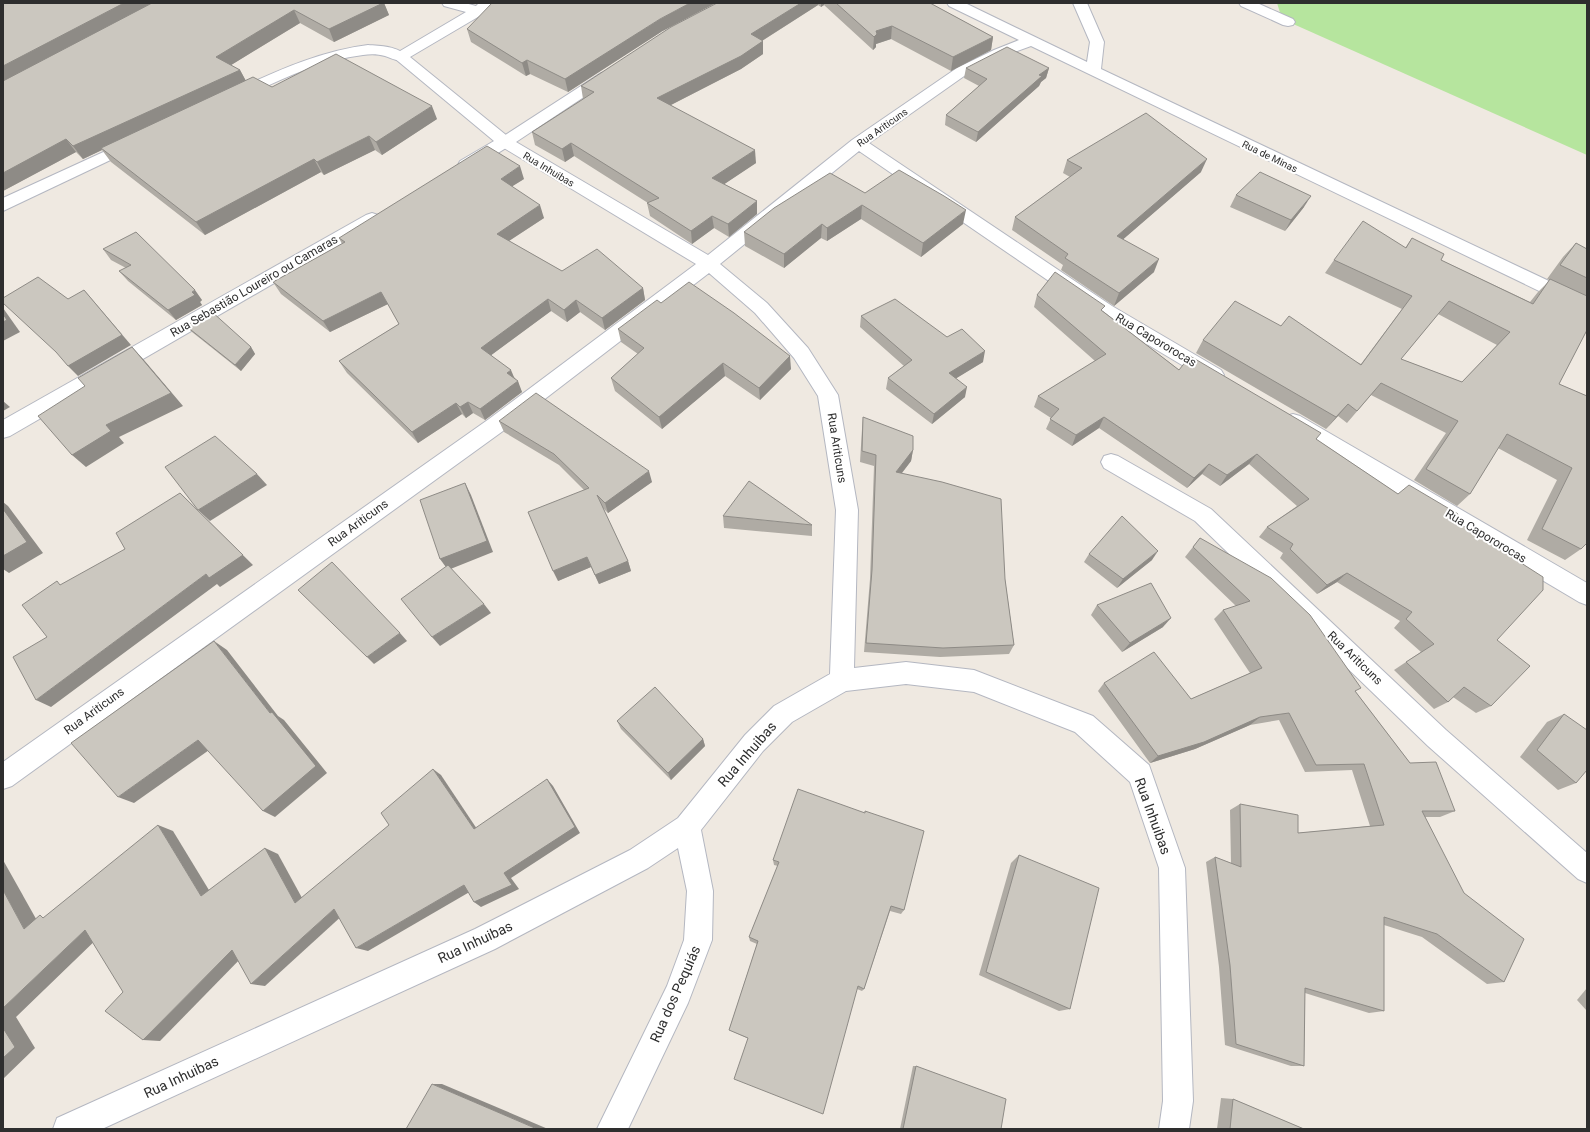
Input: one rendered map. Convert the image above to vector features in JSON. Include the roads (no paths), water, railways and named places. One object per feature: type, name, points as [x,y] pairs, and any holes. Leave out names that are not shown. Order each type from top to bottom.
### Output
[{"type":"street","points":[[449,3],[483,7]]},
{"type":"street","name":"Rua de Minas","points":[[954,3],[1587,307]]},
{"type":"street","points":[[1080,3],[1097,42],[1093,71]]},
{"type":"street","points":[[1246,3],[1288,22],[1277,3]]},
{"type":"street","points":[[400,57],[483,7]]},
{"type":"street","name":"Rua Ariticuns","points":[[3,777],[496,425],[709,264],[858,143],[962,71],[999,53],[1031,41]]},
{"type":"street","name":"Rua Inhuibas","points":[[224,101],[280,74],[330,57],[360,50],[383,50],[400,57],[505,142],[709,264]]},
{"type":"street","points":[[450,174],[505,142],[621,67]]},
{"type":"street","points":[[3,205],[145,138]]},
{"type":"street","name":"Rua Capororocas","points":[[858,143],[1106,311],[1230,384]]},
{"type":"street","name":"Rua Sebastião Loureiro ou Camaras","points":[[3,430],[388,209]]},
{"type":"street","name":"Rua Ariticuns","points":[[709,264],[761,308],[801,353],[828,395],[847,510],[842,680]]},
{"type":"street","name":"Rua Capororocas","points":[[1278,412],[1587,595]]},
{"type":"street","name":"Rua Ariticuns","points":[[1112,462],[1203,515],[1437,738],[1587,870]]},
{"type":"street","name":"Rua Inhuibas","points":[[68,1129],[485,939],[639,859],[687,827],[754,744],[783,714],[842,680],[906,673],[974,681],[1084,724],[1140,774],[1172,868],[1178,1102],[1174,1129]]},
{"type":"street","name":"Rua dos Pequiás","points":[[612,1129],[678,993],[698,940],[700,892],[687,827]]}]
